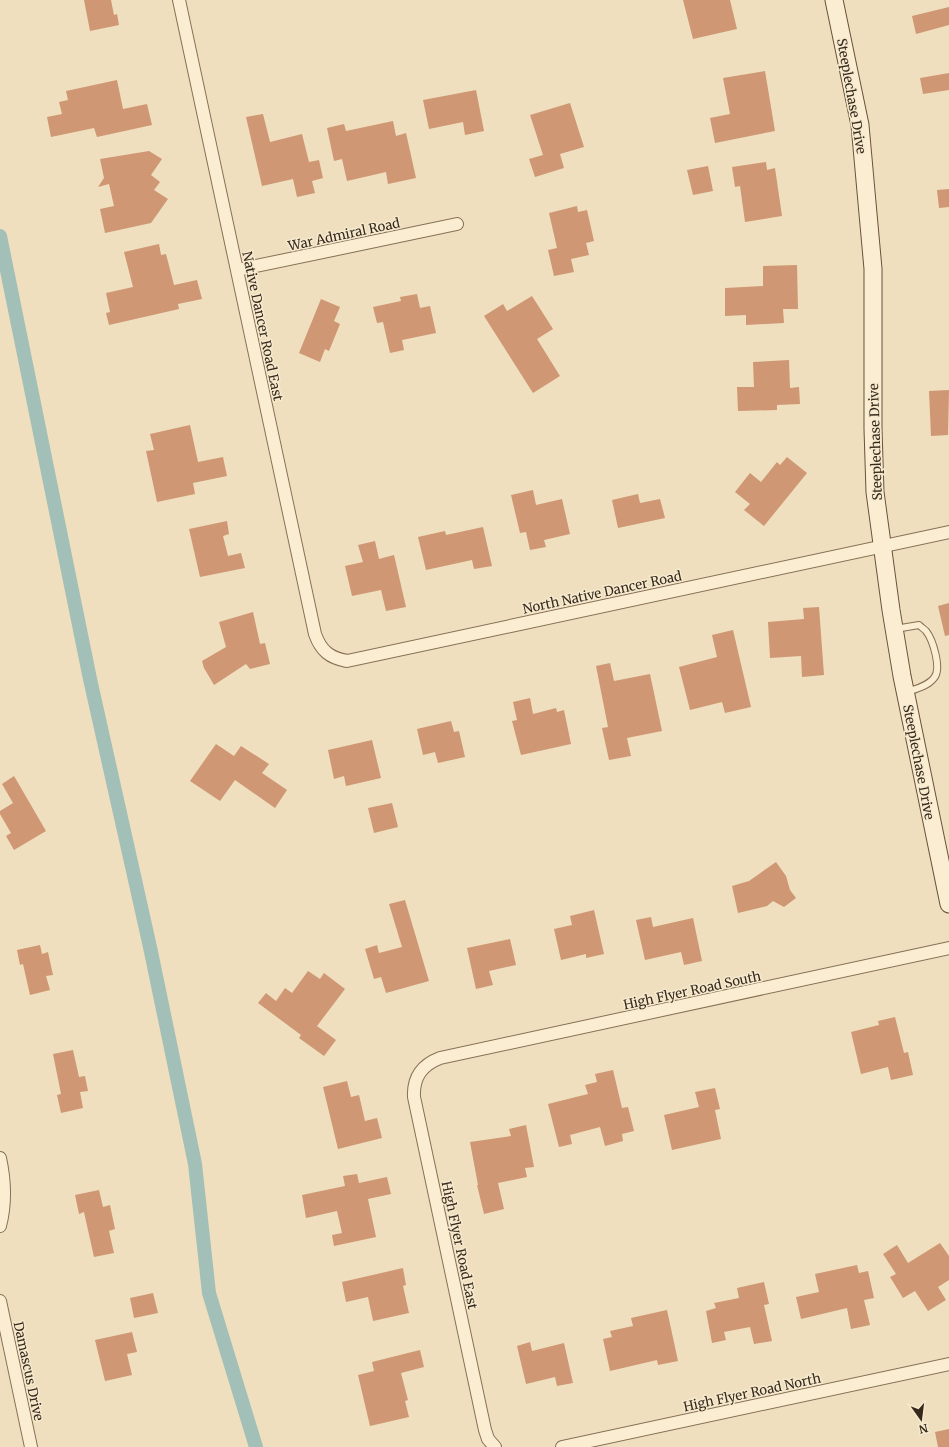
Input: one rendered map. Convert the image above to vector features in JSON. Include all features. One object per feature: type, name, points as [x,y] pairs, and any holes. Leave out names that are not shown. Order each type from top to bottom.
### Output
[{"type":"street","name":"Native Dancer Road East","points":[[179,0],[315,634],[318,644],[328,655]]},
{"type":"street","name":"Steeplechase Drive","points":[[834,0],[860,125],[873,269],[873,429],[875,492],[894,629],[905,693],[949,904]]},
{"type":"street","name":"War Admiral Road","points":[[237,270],[457,224]]},
{"type":"street","name":"North Native Dancer Road","points":[[328,655],[347,661],[949,532]]},
{"type":"street","name":"High Flyer Road South","points":[[440,1058],[949,948]]},
{"type":"street","name":"High Flyer Road East","points":[[440,1058],[430,1062],[422,1068],[416,1077],[414,1097],[485,1430],[488,1439],[495,1447]]},
{"type":"street","points":[[0,1158],[4,1185],[4,1200],[0,1226]]},
{"type":"street","name":"Damascus Drive","points":[[0,1301],[31,1447]]},
{"type":"street","name":"High Flyer Road North","points":[[562,1447],[949,1364]]},
{"type":"lane","points":[[894,629],[919,625],[926,631],[936,656],[939,670],[934,678],[926,685],[905,693]]},
{"type":"building","points":[[84,0],[111,0],[114,15],[117,14],[119,25],[90,31]]},
{"type":"building","points":[[683,0],[730,0],[737,29],[693,39]]},
{"type":"building","points":[[949,7],[949,25],[916,34],[912,16]]},
{"type":"building","points":[[765,71],[775,131],[715,143],[710,118],[730,114],[723,78]]},
{"type":"building","points":[[949,73],[949,90],[923,94],[920,78]]},
{"type":"building","points":[[117,80],[123,109],[147,104],[152,125],[97,137],[94,128],[51,137],[47,117],[62,114],[59,102],[68,100],[66,91]]},
{"type":"building","points":[[476,90],[484,131],[465,135],[463,122],[429,129],[423,100]]},
{"type":"building","points":[[570,103],[584,147],[560,154],[564,168],[535,177],[529,159],[543,155],[530,115]]},
{"type":"building","points":[[263,114],[270,142],[302,134],[309,162],[319,160],[323,178],[312,181],[315,193],[297,197],[293,179],[262,186],[246,117]]},
{"type":"building","points":[[393,121],[396,136],[406,133],[416,178],[388,184],[386,172],[347,181],[342,159],[334,161],[327,128],[344,124],[346,131]]},
{"type":"building","points":[[149,151],[162,159],[151,175],[160,182],[154,190],[168,199],[151,223],[105,233],[100,209],[114,206],[109,184],[98,187],[104,178],[100,159]]},
{"type":"building","points":[[766,162],[767,170],[775,168],[782,216],[745,222],[740,186],[735,187],[732,167]]},
{"type":"building","points":[[708,166],[713,191],[693,195],[687,170]]},
{"type":"building","points":[[949,189],[949,207],[939,208],[937,190]]},
{"type":"building","points":[[577,206],[578,212],[587,210],[594,241],[586,243],[589,255],[571,259],[574,272],[554,276],[548,250],[557,248],[549,213]]},
{"type":"building","points":[[159,244],[161,255],[166,254],[174,285],[197,280],[202,299],[178,304],[179,309],[109,325],[106,313],[110,312],[106,293],[133,287],[124,252]]},
{"type":"building","points":[[797,265],[798,309],[783,309],[784,323],[746,325],[746,315],[725,316],[725,288],[763,286],[763,266]]},
{"type":"building","points":[[417,294],[420,308],[430,306],[436,333],[402,340],[404,350],[390,353],[383,322],[377,323],[373,307],[401,301],[400,297]]},
{"type":"building","points":[[532,296],[553,329],[537,339],[560,376],[533,393],[484,316],[503,304],[507,311]]},
{"type":"building","points":[[321,299],[340,307],[334,321],[340,324],[329,351],[325,349],[320,362],[299,353]]},
{"type":"building","points":[[789,360],[790,388],[799,387],[800,404],[777,405],[777,410],[738,411],[737,387],[754,387],[753,362]]},
{"type":"building","points":[[949,390],[948,435],[931,436],[929,391]]},
{"type":"building","points":[[190,425],[198,462],[223,457],[227,476],[193,483],[195,494],[157,502],[146,451],[154,450],[150,434]]},
{"type":"building","points":[[787,457],[807,473],[764,526],[744,510],[750,504],[735,492],[750,473],[761,482],[777,462],[780,465]]},
{"type":"building","points":[[533,490],[536,505],[562,499],[570,534],[544,540],[546,547],[530,550],[526,532],[520,533],[511,495]]},
{"type":"building","points":[[638,494],[640,503],[660,499],[665,518],[618,528],[612,500]]},
{"type":"building","points":[[227,521],[229,534],[223,536],[228,556],[241,553],[245,568],[200,577],[189,529]]},
{"type":"building","points":[[483,527],[492,566],[474,569],[472,560],[426,570],[418,537],[445,531],[446,535]]},
{"type":"building","points":[[375,541],[379,559],[394,555],[406,607],[386,611],[381,590],[352,596],[345,566],[363,562],[358,545]]},
{"type":"building","points":[[949,603],[949,635],[945,636],[938,606]]},
{"type":"building","points":[[819,607],[824,675],[802,677],[801,656],[770,658],[768,622],[804,619],[803,608]]},
{"type":"building","points":[[253,612],[260,644],[265,643],[270,664],[250,669],[246,664],[214,685],[204,668],[202,661],[226,647],[219,622]]},
{"type":"building","points":[[733,630],[751,707],[725,713],[722,702],[690,710],[679,667],[717,657],[712,635]]},
{"type":"building","points":[[610,663],[614,681],[650,674],[662,731],[627,738],[631,756],[609,760],[602,728],[608,727],[596,666]]},
{"type":"building","points":[[530,698],[533,714],[556,708],[557,712],[564,710],[571,744],[521,755],[512,721],[517,720],[513,702]]},
{"type":"building","points":[[451,721],[454,732],[459,731],[465,757],[438,763],[435,752],[423,755],[417,729]]},
{"type":"building","points":[[372,740],[381,778],[346,786],[344,776],[334,779],[328,750]]},
{"type":"building","points":[[216,744],[234,756],[241,746],[269,764],[262,773],[287,790],[275,808],[235,780],[220,801],[190,781]]},
{"type":"building","points":[[14,776],[46,831],[14,850],[6,836],[11,833],[0,814],[0,811],[13,803],[2,784]]},
{"type":"building","points":[[392,803],[398,827],[374,833],[368,808]]},
{"type":"building","points":[[776,862],[786,876],[790,890],[796,898],[784,907],[773,901],[767,906],[738,913],[732,886],[749,881]]},
{"type":"building","points":[[405,900],[429,981],[386,993],[381,977],[374,979],[365,949],[377,945],[379,953],[402,947],[389,904]]},
{"type":"building","points":[[594,910],[604,954],[586,958],[586,954],[561,960],[554,929],[572,925],[570,916]]},
{"type":"building","points":[[651,917],[653,927],[693,918],[702,961],[684,965],[681,952],[645,960],[636,920]]},
{"type":"building","points":[[510,939],[516,965],[489,971],[493,985],[476,989],[467,948]]},
{"type":"building","points":[[40,945],[42,954],[48,952],[53,975],[46,976],[50,990],[30,995],[23,964],[20,965],[17,950]]},
{"type":"building","points":[[308,971],[320,979],[324,973],[345,989],[317,1026],[336,1040],[324,1056],[299,1038],[301,1035],[258,1003],[266,993],[276,1001],[285,988],[292,993]]},
{"type":"building","points":[[895,1017],[904,1053],[908,1052],[913,1075],[891,1080],[888,1067],[861,1074],[851,1032],[879,1025],[878,1021]]},
{"type":"building","points":[[73,1050],[79,1077],[85,1076],[88,1091],[80,1092],[83,1108],[61,1113],[57,1095],[61,1094],[53,1054]]},
{"type":"building","points":[[613,1070],[622,1108],[628,1107],[634,1131],[622,1134],[623,1141],[605,1146],[600,1127],[570,1135],[572,1144],[559,1147],[548,1104],[588,1094],[585,1085],[597,1082],[595,1074]]},
{"type":"building","points":[[347,1081],[351,1097],[359,1095],[365,1121],[377,1118],[382,1138],[338,1149],[323,1087]]},
{"type":"building","points":[[715,1088],[720,1109],[715,1110],[721,1139],[672,1150],[664,1115],[699,1107],[695,1092]]},
{"type":"building","points":[[526,1125],[534,1167],[525,1168],[527,1177],[498,1183],[504,1209],[484,1214],[477,1185],[470,1142],[511,1136],[509,1129]]},
{"type":"building","points":[[357,1174],[359,1183],[387,1177],[391,1194],[368,1199],[376,1237],[334,1246],[332,1235],[342,1233],[337,1211],[306,1218],[302,1195],[345,1186],[343,1176]]},
{"type":"building","points":[[99,1190],[103,1207],[110,1205],[115,1229],[109,1231],[114,1253],[94,1257],[84,1212],[79,1214],[75,1195]]},
{"type":"building","points":[[940,1243],[949,1256],[949,1280],[938,1287],[946,1300],[928,1311],[915,1291],[903,1298],[890,1277],[896,1274],[883,1254],[897,1245],[908,1263]]},
{"type":"building","points":[[857,1265],[859,1273],[868,1271],[874,1298],[864,1300],[870,1325],[851,1329],[847,1308],[801,1319],[796,1297],[819,1292],[815,1274]]},
{"type":"building","points":[[403,1268],[406,1285],[403,1286],[409,1313],[373,1321],[368,1297],[346,1302],[342,1282]]},
{"type":"building","points":[[764,1282],[769,1304],[764,1305],[772,1341],[754,1344],[750,1327],[724,1332],[726,1340],[712,1343],[706,1311],[716,1308],[714,1303],[739,1298],[737,1288]]},
{"type":"building","points":[[153,1293],[158,1313],[134,1318],[130,1298]]},
{"type":"building","points":[[667,1310],[678,1361],[658,1365],[657,1360],[610,1371],[603,1339],[612,1337],[610,1331],[633,1326],[631,1318]]},
{"type":"building","points":[[132,1332],[137,1352],[127,1354],[132,1375],[105,1381],[95,1340]]},
{"type":"building","points":[[530,1342],[532,1351],[564,1343],[573,1383],[557,1386],[555,1377],[526,1384],[517,1346]]},
{"type":"building","points":[[420,1350],[424,1367],[401,1373],[408,1400],[405,1401],[409,1417],[370,1426],[358,1375],[374,1371],[372,1362]]},
{"type":"building","points":[[949,1429],[949,1447],[938,1447],[935,1432]]},
{"type":"waterway","points":[[0,236],[90,679],[150,947],[195,1164],[209,1293],[256,1447]]}]
